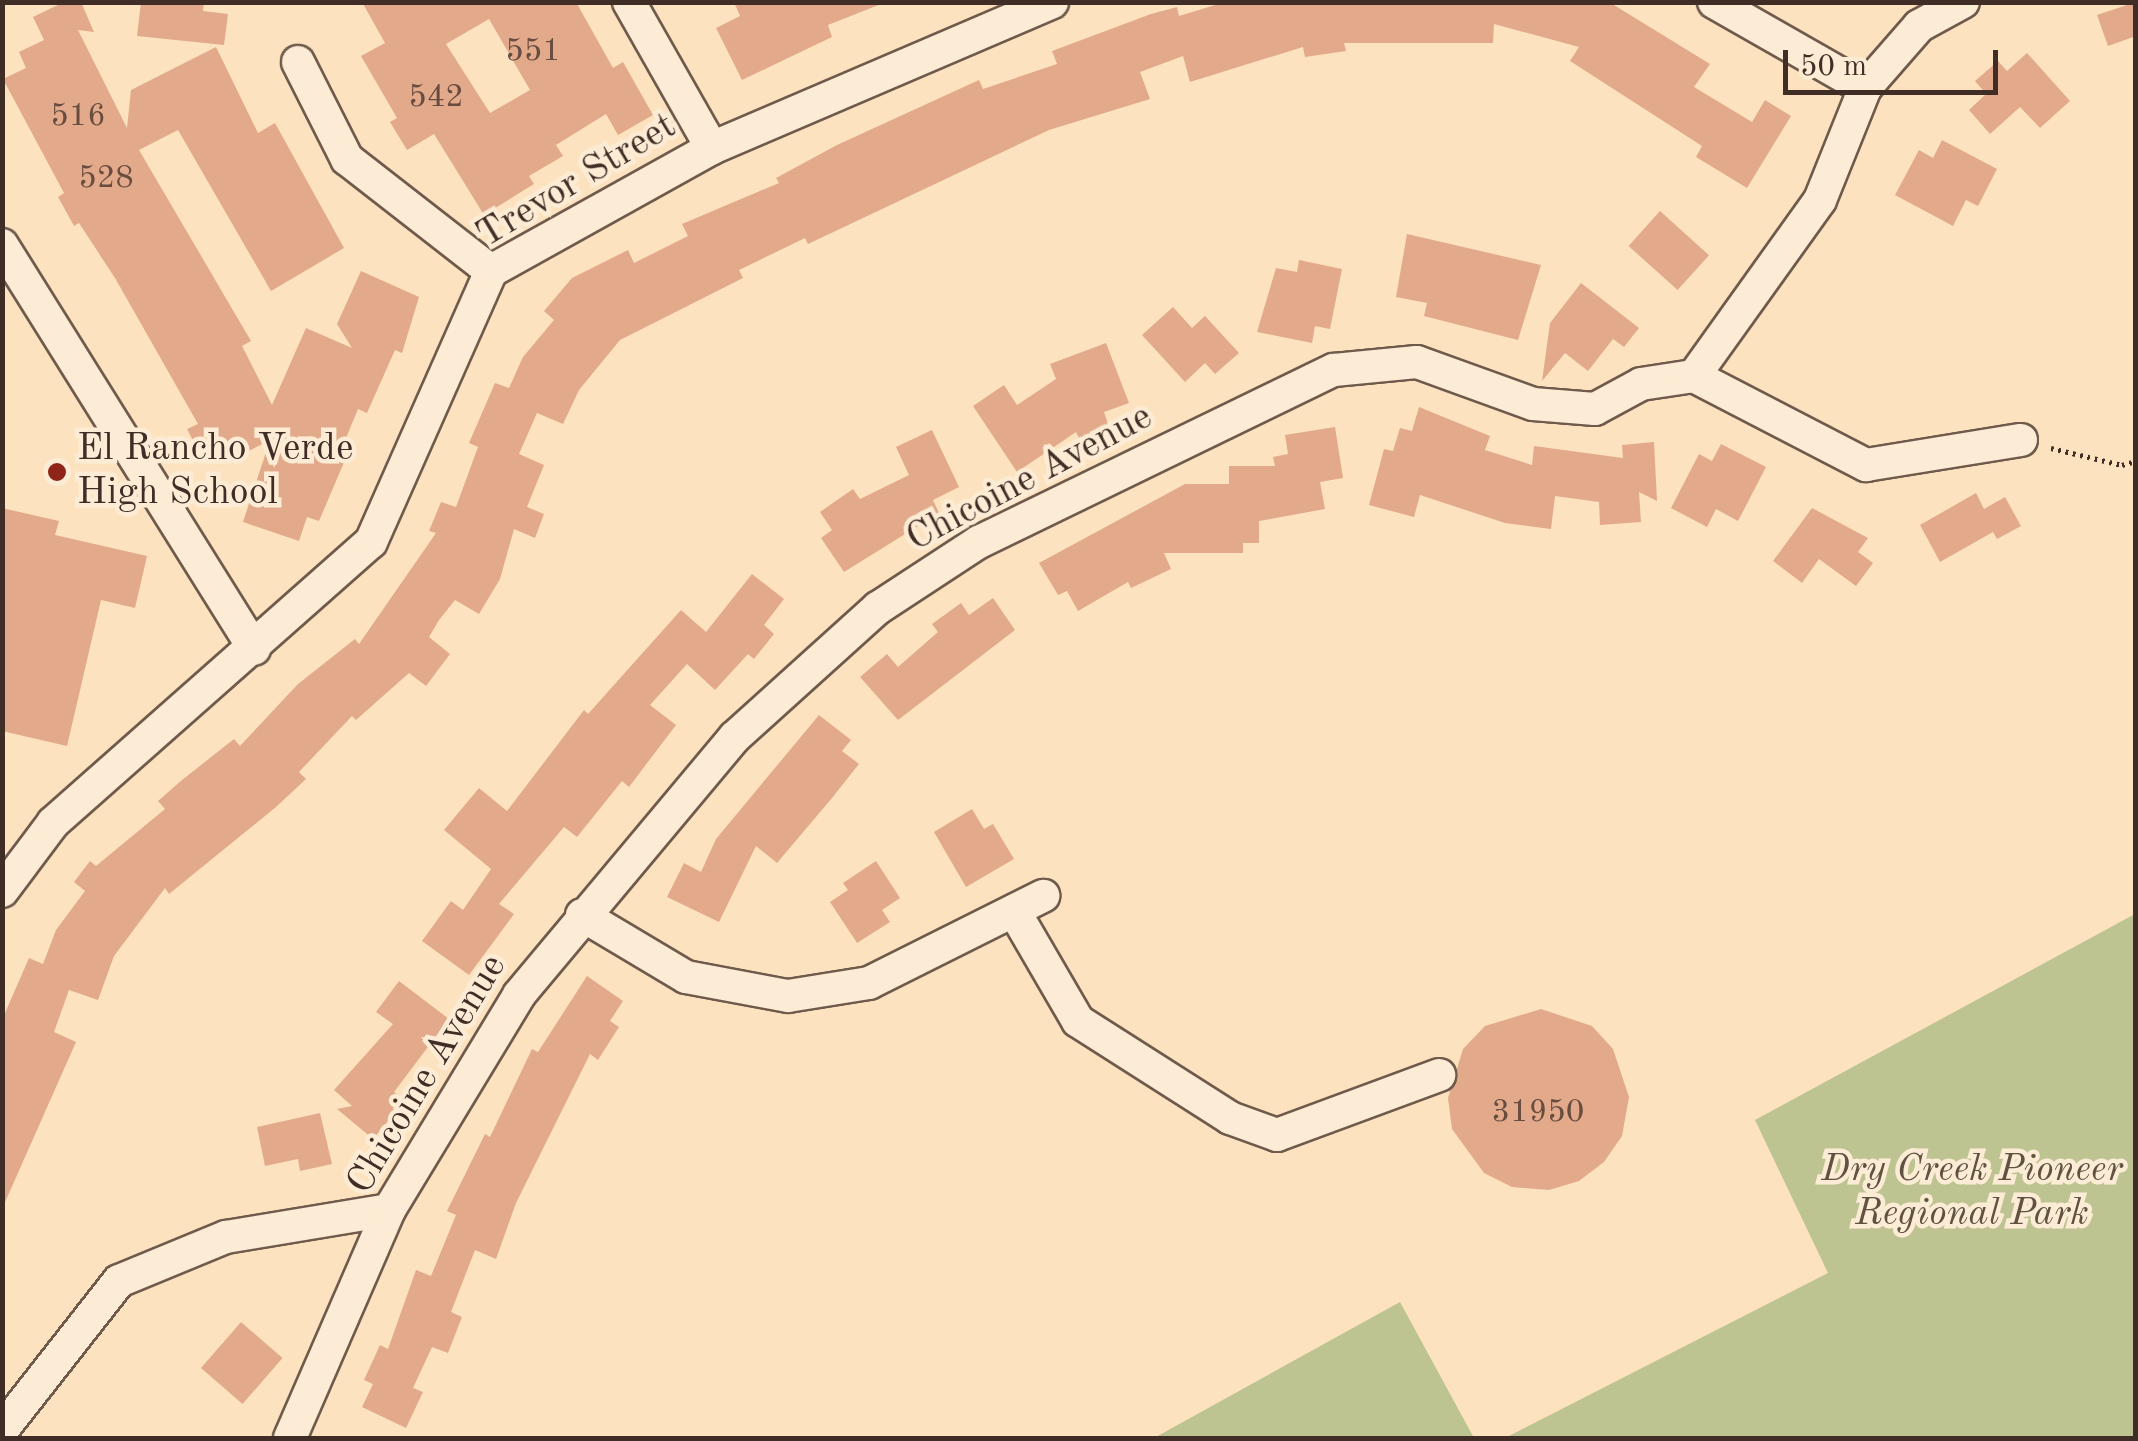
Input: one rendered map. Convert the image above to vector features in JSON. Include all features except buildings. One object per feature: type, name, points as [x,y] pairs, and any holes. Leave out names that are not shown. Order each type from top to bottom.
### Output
[{"type":"street","points":[[629,2],[712,148]]},
{"type":"street","name":"Trevor Street","points":[[2,891],[53,824],[370,542],[491,271],[712,148],[1006,10],[1052,2]]},
{"type":"street","points":[[1714,2],[1865,88]]},
{"type":"street","points":[[1964,2],[1919,26],[1865,88],[1820,200],[1694,376],[1866,465],[2020,440]]},
{"type":"street","points":[[298,62],[347,159],[491,271]]},
{"type":"street","points":[[2,245],[254,649]]},
{"type":"street","name":"Chicoine Avenue","points":[[290,1438],[389,1210],[518,995],[735,737],[878,608],[1032,516],[1334,370],[1417,362],[1533,404],[1596,409],[1641,384],[1694,376]]},
{"type":"street","points":[[582,915],[686,978],[788,996],[869,982],[1044,896]]},
{"type":"street","points":[[1014,910],[1078,1021],[1230,1118],[1277,1135],[1439,1076]]},
{"type":"street","points":[[2,1430],[118,1281],[226,1237],[389,1210]]},
{"type":"path","points":[[2020,440],[2122,465],[2136,461]]},
{"type":"green space","name":"Dry Creek Pioneer Regional Park","points":[[2135,914],[2135,1438],[1505,1438],[1828,1273],[1755,1120]]},
{"type":"green space","points":[[1400,1302],[1474,1438],[1154,1438]]},
{"type":"place","name":"El Rancho Verde High School","points":[[57,472]]}]
